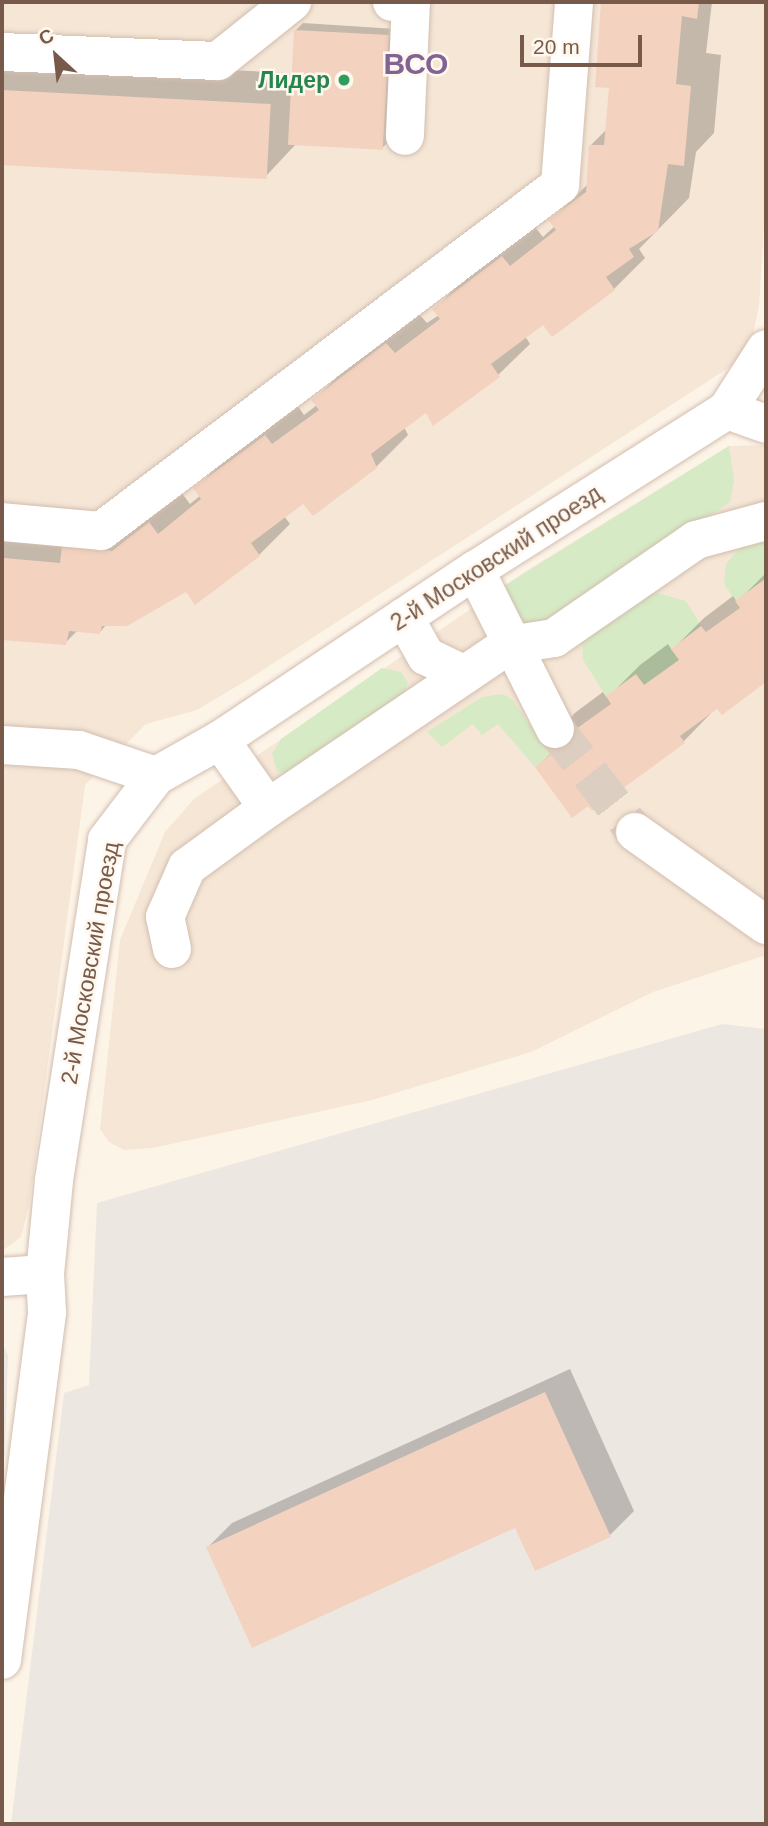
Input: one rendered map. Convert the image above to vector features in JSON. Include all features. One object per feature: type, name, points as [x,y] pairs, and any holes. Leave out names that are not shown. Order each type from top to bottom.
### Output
[{"type":"street","points":[[2,52],[218,61],[292,2]]},
{"type":"street","points":[[392,2],[411,2],[405,136]]},
{"type":"street","points":[[2,522],[101,531],[560,185],[574,2]]},
{"type":"street","name":"2-й Московский проезд","points":[[2,1660],[47,1312],[45,1274],[54,1180],[107,841],[156,776],[219,740],[475,570],[727,410],[766,349]]},
{"type":"street","points":[[727,410],[766,424]]},
{"type":"street","points":[[172,949],[165,917],[187,867],[268,808],[509,645],[554,638],[696,540],[766,521]]},
{"type":"street","points":[[475,570],[509,645],[555,729]]},
{"type":"street","points":[[404,617],[426,656],[465,675]]},
{"type":"street","points":[[219,740],[268,808]]},
{"type":"street","points":[[2,745],[79,750],[156,776]]},
{"type":"street","points":[[635,832],[766,925]]},
{"type":"street","points":[[2,1277],[45,1274]]},
{"type":"shaded area","points":[[2,2],[766,2],[766,194],[759,306],[752,339],[736,363],[249,679],[197,710],[146,724],[85,785],[29,1205],[21,1237],[2,1251]]},
{"type":"shaded area","points":[[766,445],[766,955],[653,992],[531,1052],[372,1100],[153,1148],[124,1150],[109,1142],[100,1129],[120,940],[165,832],[194,799],[526,571],[729,446]]},
{"type":"shaded area","points":[[722,1024],[766,1029],[766,1824],[11,1824],[64,1393],[89,1385],[97,1203]]},
{"type":"shaded area","points":[[2,1342],[8,1356],[5,1455],[2,1455]]},
{"type":"green space","points":[[729,446],[734,480],[730,502],[555,620],[535,627],[514,622],[496,591]]},
{"type":"green space","points":[[766,536],[766,581],[735,601],[724,583],[726,564],[743,544]]},
{"type":"green space","points":[[654,592],[686,601],[701,626],[671,649],[679,660],[644,685],[636,675],[606,696],[583,660],[582,642],[611,615]]},
{"type":"green space","points":[[382,668],[401,672],[408,683],[400,701],[295,776],[277,771],[272,754],[281,739]]},
{"type":"green space","points":[[502,694],[513,700],[550,755],[535,767],[498,724],[482,735],[473,724],[442,747],[427,732],[482,697]]},
{"type":"building","points":[[601,2],[699,2],[697,19],[682,16],[676,84],[691,86],[684,166],[668,164],[658,231],[629,249],[634,257],[606,277],[615,290],[552,337],[543,325],[491,364],[500,377],[433,426],[426,413],[396,435],[371,454],[377,468],[313,516],[303,504],[251,543],[260,556],[195,605],[186,592],[127,626],[102,626],[100,634],[69,631],[66,645],[2,640],[2,543],[4,558],[60,563],[62,546],[112,551],[149,522],[158,534],[201,499],[193,488],[265,435],[272,444],[319,410],[311,400],[386,343],[395,353],[440,319],[432,309],[502,256],[510,266],[556,230],[548,220],[586,192],[589,145],[604,145],[609,88],[595,87]]},
{"type":"building","points":[[294,30],[389,35],[383,150],[288,145]]},
{"type":"building","points":[[2,90],[271,104],[267,179],[2,165]]},
{"type":"building","points":[[765,579],[766,682],[722,715],[717,709],[680,736],[685,743],[592,811],[588,806],[572,818],[535,767],[550,755],[542,743],[571,722],[576,729],[611,704],[606,696],[636,674],[644,685],[679,660],[671,649],[701,626],[706,632],[740,608],[735,601]]},
{"type":"building","points":[[545,1392],[611,1537],[535,1571],[515,1528],[252,1648],[206,1547]]},
{"type":"tunnel","points":[[555,729],[635,832]]},
{"type":"place","name":"Лидер","points":[[344,80]]},
{"type":"district","name":"ВСО","points":[[416,64]]}]
